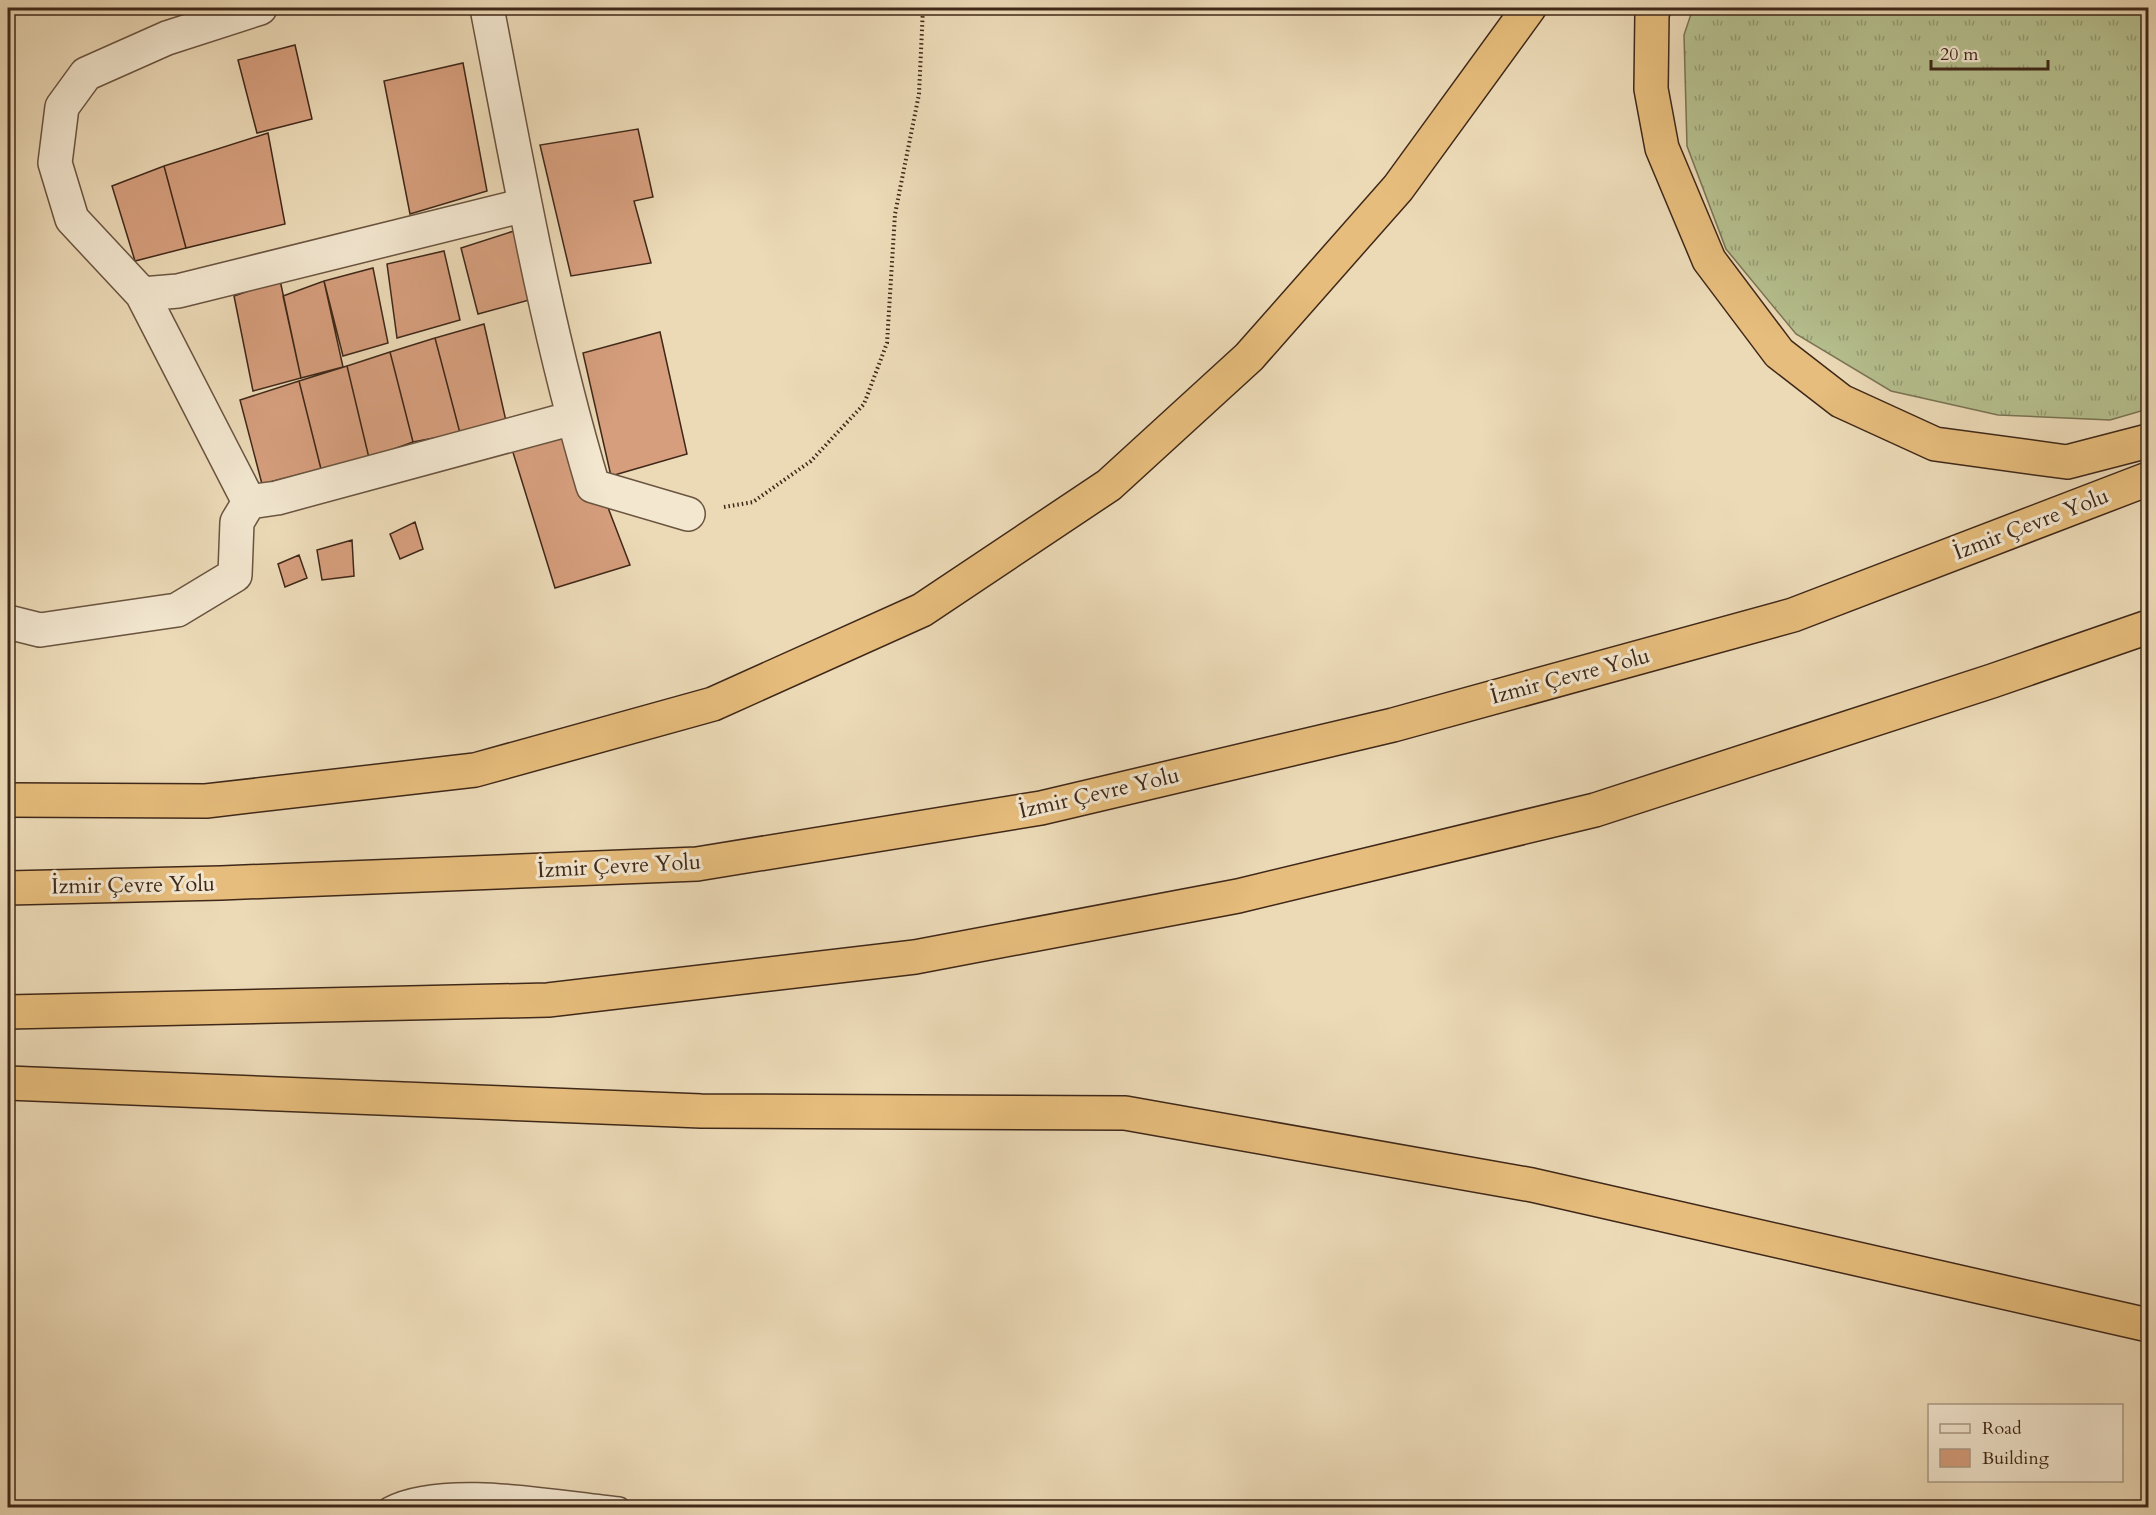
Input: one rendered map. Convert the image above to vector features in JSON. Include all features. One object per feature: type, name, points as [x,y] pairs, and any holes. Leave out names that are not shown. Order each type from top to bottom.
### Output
[{"type":"highway","points":[[8,800],[206,801],[475,770],[713,704],[922,610],[1109,485],[1249,357],[1398,188],[1529,8]]},
{"type":"highway","points":[[1654,8],[1651,89],[1662,148],[1709,260],[1779,353],[1841,401],[1935,444],[2067,462],[2148,441]]},
{"type":"highway","name":"İzmir Çevre Yolu","points":[[8,888],[221,883],[698,864],[1041,808],[1393,725],[1793,615],[2148,479]]},
{"type":"highway","points":[[8,1012],[548,1000],[915,957],[1238,896],[1595,810],[1992,681],[2148,627]]},
{"type":"highway","points":[[8,1083],[701,1111],[1125,1113],[1532,1185],[2148,1325]]},
{"type":"street","points":[[249,502],[142,294],[72,219],[55,163],[62,107],[86,74],[167,38],[260,8]]},
{"type":"street","points":[[487,8],[525,205],[573,418],[593,486],[688,513]]},
{"type":"street","points":[[142,294],[178,291],[525,205]]},
{"type":"street","points":[[249,502],[278,498],[573,418]]},
{"type":"street","points":[[8,622],[40,630],[177,610],[235,575],[237,522],[249,502]]},
{"type":"lane","points":[[389,1508],[423,1495],[465,1493],[620,1508]]},
{"type":"path","points":[[688,513],[753,502],[811,461],[864,404],[887,343],[895,214],[919,94],[923,8]]},
{"type":"green space","points":[[1693,8],[2148,8],[2148,409],[2110,420],[1998,415],[1891,391],[1796,334],[1726,249],[1687,146],[1684,35]]},
{"type":"building","points":[[295,45],[312,119],[257,133],[238,60]]},
{"type":"building","points":[[463,63],[487,191],[410,214],[384,81]]},
{"type":"building","points":[[638,129],[653,197],[634,201],[651,263],[571,276],[540,145]]},
{"type":"building","points":[[268,133],[285,224],[186,248],[164,166]]},
{"type":"building","points":[[164,166],[186,248],[135,261],[112,186]]},
{"type":"building","points":[[517,230],[533,299],[478,314],[461,248]]},
{"type":"building","points":[[444,251],[460,320],[397,338],[387,264]]},
{"type":"building","points":[[373,268],[388,343],[343,356],[324,281]]},
{"type":"building","points":[[280,280],[301,378],[253,391],[234,296]]},
{"type":"building","points":[[324,281],[343,367],[301,378],[283,296]]},
{"type":"building","points":[[484,324],[506,421],[460,433],[435,338]]},
{"type":"building","points":[[660,332],[687,454],[611,476],[583,353]]},
{"type":"building","points":[[435,338],[460,433],[413,442],[390,352]]},
{"type":"building","points":[[390,352],[413,442],[369,458],[347,366]]},
{"type":"building","points":[[347,366],[369,458],[321,469],[299,381]]},
{"type":"building","points":[[299,381],[321,469],[262,484],[240,400]]},
{"type":"building","points":[[568,429],[607,505],[630,565],[555,588],[511,446]]},
{"type":"building","points":[[415,522],[423,549],[400,559],[390,534]]},
{"type":"building","points":[[352,540],[354,576],[322,580],[317,550]]},
{"type":"building","points":[[299,555],[307,578],[285,587],[278,564]]}]
